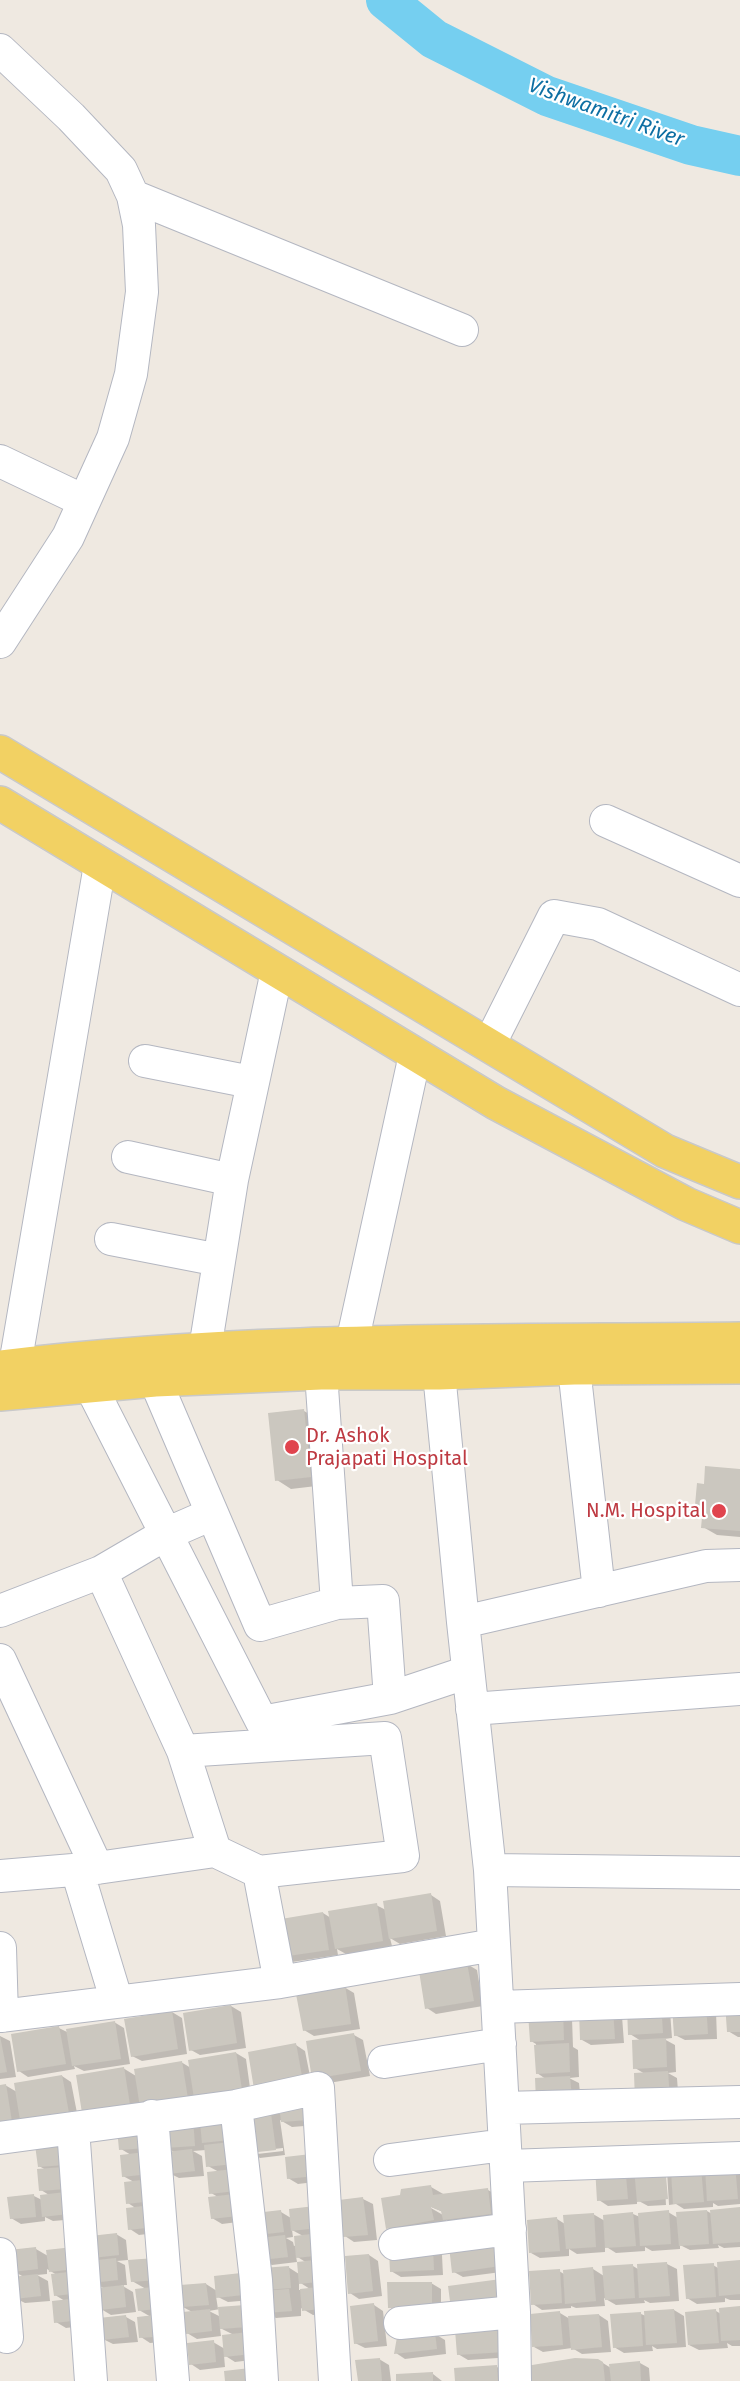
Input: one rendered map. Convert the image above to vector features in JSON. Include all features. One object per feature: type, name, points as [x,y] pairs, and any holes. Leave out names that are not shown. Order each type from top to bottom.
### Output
[{"type":"main road","points":[[0,752],[665,1151],[740,1182]]},
{"type":"main road","points":[[0,803],[496,1103],[675,1199],[740,1227]]},
{"type":"main road","points":[[7,1366],[205,1349],[352,1342],[740,1339]]},
{"type":"main road","points":[[0,1394],[154,1380],[321,1373],[740,1367]]},
{"type":"street","points":[[0,50],[71,117],[121,170],[133,196],[139,225],[142,292],[131,374],[113,438],[68,537],[0,642]]},
{"type":"street","points":[[133,196],[462,330]]},
{"type":"street","points":[[0,460],[84,501]]},
{"type":"street","points":[[606,821],[740,881]]},
{"type":"street","points":[[7,1366],[100,865]]},
{"type":"street","points":[[489,1045],[554,916],[598,924],[740,990]]},
{"type":"street","points":[[205,1349],[232,1180],[251,1082],[277,971]]},
{"type":"street","points":[[352,1342],[415,1055]]},
{"type":"street","points":[[145,1061],[251,1082]]},
{"type":"street","points":[[128,1157],[232,1180]]},
{"type":"street","points":[[111,1239],[219,1260]]},
{"type":"street","points":[[574,1368],[599,1591]]},
{"type":"street","points":[[321,1373],[337,1603]]},
{"type":"street","points":[[439,1373],[462,1622],[490,1870],[510,2229],[515,2381]]},
{"type":"street","points":[[154,1380],[260,1625],[337,1603],[383,1601],[390,1698]]},
{"type":"street","points":[[90,1385],[262,1722],[390,1698],[468,1672]]},
{"type":"street","points":[[0,1611],[101,1572],[166,1534],[212,1514]]},
{"type":"street","points":[[462,1622],[706,1566],[740,1566]]},
{"type":"street","points":[[101,1572],[183,1751],[215,1851]]},
{"type":"street","points":[[0,1660],[87,1869],[117,2002]]},
{"type":"street","points":[[472,1709],[740,1689]]},
{"type":"street","points":[[0,1876],[87,1869],[215,1851],[260,1872],[404,1856],[385,1738],[183,1751]]},
{"type":"street","points":[[490,1870],[740,1873]]},
{"type":"street","points":[[260,1872],[280,1982]]},
{"type":"street","points":[[0,1948],[1,2016],[280,1982],[494,1945]]},
{"type":"street","points":[[498,2007],[740,1999]]},
{"type":"street","points":[[384,2062],[500,2044]]},
{"type":"street","points":[[0,2138],[236,2106],[318,2088],[335,2381]]},
{"type":"street","points":[[502,2108],[740,2102]]},
{"type":"street","points":[[236,2106],[256,2280],[262,2381]]},
{"type":"street","points":[[152,2116],[173,2381]]},
{"type":"street","points":[[73,2128],[91,2381]]},
{"type":"street","points":[[390,2160],[506,2155],[740,2158]]},
{"type":"street","points":[[395,2244],[510,2229]]},
{"type":"street","points":[[0,2254],[7,2337]]},
{"type":"street","points":[[400,2323],[514,2312]]},
{"type":"building","points":[[304,1409],[311,1477],[275,1481],[268,1413]]},
{"type":"building","points":[[705,1466],[740,1469],[740,1531],[701,1528],[703,1506],[695,1505],[697,1483],[704,1484]]},
{"type":"building","points":[[431,1893],[437,1931],[389,1939],[383,1901]]},
{"type":"building","points":[[377,1903],[383,1941],[335,1949],[328,1911]]},
{"type":"building","points":[[323,1912],[329,1950],[281,1957],[275,1920]]},
{"type":"building","points":[[467,1963],[474,2001],[425,2009],[419,1971]]},
{"type":"building","points":[[345,1985],[351,2024],[303,2031],[296,1994]]},
{"type":"building","points":[[740,2002],[740,2032],[727,2032],[725,2003]]},
{"type":"building","points":[[661,2004],[663,2033],[628,2035],[627,2006]]},
{"type":"building","points":[[706,2004],[708,2034],[674,2036],[672,2006]]},
{"type":"building","points":[[231,2005],[237,2043],[189,2051],[183,2013]]},
{"type":"building","points":[[613,2009],[615,2039],[580,2040],[579,2011]]},
{"type":"building","points":[[172,2011],[178,2049],[131,2057],[124,2019]]},
{"type":"building","points":[[563,2011],[564,2040],[530,2042],[528,2013]]},
{"type":"building","points":[[115,2021],[121,2059],[72,2066],[66,2029]]},
{"type":"building","points":[[59,2026],[66,2064],[17,2072],[11,2034]]},
{"type":"building","points":[[354,2033],[361,2071],[312,2079],[306,2041]]},
{"type":"building","points":[[0,2036],[7,2072],[0,2073]]},
{"type":"building","points":[[666,2038],[667,2067],[633,2069],[632,2040]]},
{"type":"building","points":[[296,2043],[303,2082],[254,2089],[248,2052]]},
{"type":"building","points":[[569,2043],[570,2072],[536,2074],[534,2045]]},
{"type":"building","points":[[236,2052],[242,2090],[194,2098],[188,2060]]},
{"type":"building","points":[[182,2061],[188,2099],[140,2107],[134,2069]]},
{"type":"building","points":[[124,2067],[130,2105],[82,2113],[76,2075]]},
{"type":"building","points":[[668,2071],[670,2101],[635,2102],[634,2073]]},
{"type":"building","points":[[62,2075],[69,2113],[20,2120],[14,2083]]},
{"type":"building","points":[[570,2076],[572,2099],[536,2101],[535,2078]]},
{"type":"building","points":[[6,2084],[12,2122],[0,2124],[0,2085]]},
{"type":"building","points":[[305,2097],[308,2120],[281,2122],[279,2100]]},
{"type":"building","points":[[270,2106],[276,2150],[249,2153],[243,2109]]},
{"type":"building","points":[[227,2118],[229,2140],[202,2143],[200,2121]]},
{"type":"building","points":[[193,2119],[195,2146],[164,2148],[161,2123]]},
{"type":"building","points":[[144,2126],[146,2148],[119,2150],[117,2128]]},
{"type":"building","points":[[231,2142],[233,2164],[206,2167],[204,2145]]},
{"type":"building","points":[[62,2143],[64,2165],[38,2167],[35,2145]]},
{"type":"building","points":[[192,2149],[195,2171],[168,2174],[166,2152]]},
{"type":"building","points":[[146,2152],[149,2174],[122,2177],[120,2155]]},
{"type":"building","points":[[311,2154],[314,2176],[287,2179],[285,2157]]},
{"type":"building","points":[[625,2165],[628,2199],[597,2201],[595,2167]]},
{"type":"building","points":[[665,2165],[668,2199],[637,2202],[634,2168]]},
{"type":"building","points":[[735,2165],[738,2199],[707,2201],[705,2167]]},
{"type":"building","points":[[64,2167],[66,2189],[39,2191],[37,2169]]},
{"type":"building","points":[[701,2168],[704,2202],[673,2204],[671,2170]]},
{"type":"building","points":[[234,2169],[236,2191],[209,2194],[207,2172]]},
{"type":"building","points":[[151,2179],[153,2201],[126,2204],[124,2182]]},
{"type":"building","points":[[431,2185],[433,2195],[488,2188],[491,2214],[443,2220],[441,2211],[431,2207],[434,2220],[386,2229],[381,2198],[400,2195],[401,2189]]},
{"type":"building","points":[[66,2192],[68,2214],[42,2217],[40,2195]]},
{"type":"building","points":[[34,2194],[36,2217],[10,2219],[7,2197]]},
{"type":"building","points":[[235,2194],[237,2216],[211,2219],[208,2197]]},
{"type":"building","points":[[363,2197],[368,2235],[343,2237],[339,2200]]},
{"type":"building","points":[[153,2205],[155,2227],[128,2230],[126,2208]]},
{"type":"building","points":[[315,2206],[317,2228],[291,2231],[289,2209]]},
{"type":"building","points":[[740,2207],[740,2242],[713,2244],[710,2210]]},
{"type":"building","points":[[281,2210],[284,2232],[257,2235],[255,2213]]},
{"type":"building","points":[[669,2210],[671,2244],[640,2246],[638,2213]]},
{"type":"building","points":[[707,2210],[709,2244],[679,2246],[676,2212]]},
{"type":"building","points":[[633,2212],[636,2246],[605,2248],[603,2215]]},
{"type":"building","points":[[594,2213],[596,2247],[566,2249],[563,2215]]},
{"type":"building","points":[[557,2217],[560,2251],[529,2253],[527,2220]]},
{"type":"building","points":[[117,2233],[119,2255],[92,2258],[90,2236]]},
{"type":"building","points":[[321,2233],[323,2255],[296,2258],[294,2236]]},
{"type":"building","points":[[285,2235],[288,2257],[261,2260],[259,2238]]},
{"type":"building","points":[[496,2240],[500,2266],[452,2273],[449,2246]]},
{"type":"building","points":[[36,2247],[38,2269],[12,2272],[9,2250]]},
{"type":"building","points":[[73,2247],[75,2269],[49,2272],[46,2250]]},
{"type":"building","points":[[433,2248],[434,2270],[390,2272],[389,2251]]},
{"type":"building","points":[[369,2254],[373,2291],[348,2294],[345,2256]]},
{"type":"building","points":[[116,2258],[118,2280],[91,2283],[89,2261]]},
{"type":"building","points":[[155,2258],[157,2280],[131,2282],[128,2260]]},
{"type":"building","points":[[324,2259],[326,2281],[299,2284],[297,2262]]},
{"type":"building","points":[[740,2260],[740,2294],[719,2296],[717,2262]]},
{"type":"building","points":[[667,2262],[670,2296],[639,2298],[637,2264]]},
{"type":"building","points":[[714,2263],[716,2297],[686,2299],[683,2265]]},
{"type":"building","points":[[633,2264],[635,2298],[605,2300],[602,2266]]},
{"type":"building","points":[[289,2266],[291,2288],[264,2290],[262,2268]]},
{"type":"building","points":[[593,2267],[596,2301],[565,2304],[563,2270]]},
{"type":"building","points":[[560,2269],[562,2303],[531,2305],[529,2271]]},
{"type":"building","points":[[78,2271],[80,2293],[54,2296],[51,2274]]},
{"type":"building","points":[[241,2273],[243,2295],[216,2298],[214,2276]]},
{"type":"building","points":[[38,2274],[41,2296],[14,2299],[12,2277]]},
{"type":"building","points":[[501,2279],[504,2302],[451,2309],[448,2286]]},
{"type":"building","points":[[387,2282],[432,2282],[432,2308],[388,2308]]},
{"type":"building","points":[[206,2283],[209,2305],[182,2307],[180,2285]]},
{"type":"building","points":[[124,2285],[126,2307],[100,2310],[97,2288]]},
{"type":"building","points":[[162,2286],[164,2308],[138,2311],[135,2289]]},
{"type":"building","points":[[327,2286],[329,2308],[302,2311],[300,2289]]},
{"type":"building","points":[[289,2289],[292,2311],[265,2313],[263,2291]]},
{"type":"building","points":[[79,2298],[81,2320],[54,2323],[52,2301]]},
{"type":"building","points":[[374,2303],[378,2341],[354,2344],[350,2306]]},
{"type":"building","points":[[245,2305],[247,2327],[220,2329],[218,2307]]},
{"type":"building","points":[[740,2306],[740,2340],[721,2341],[719,2308]]},
{"type":"building","points":[[210,2309],[212,2331],[186,2334],[183,2312]]},
{"type":"building","points":[[674,2309],[677,2343],[646,2345],[644,2311]]},
{"type":"building","points":[[716,2309],[719,2343],[688,2345],[685,2312]]},
{"type":"building","points":[[560,2311],[563,2345],[532,2347],[530,2314]]},
{"type":"building","points":[[641,2312],[643,2346],[613,2348],[610,2314]]},
{"type":"building","points":[[164,2314],[166,2336],[139,2338],[137,2317]]},
{"type":"building","points":[[599,2314],[602,2347],[571,2350],[568,2316]]},
{"type":"building","points":[[126,2315],[129,2337],[102,2340],[99,2318]]},
{"type":"building","points":[[502,2327],[504,2352],[457,2355],[455,2330]]},
{"type":"building","points":[[249,2332],[251,2354],[224,2357],[222,2335]]},
{"type":"building","points":[[435,2333],[437,2349],[394,2354],[397,2337]]},
{"type":"building","points":[[214,2340],[216,2362],[189,2365],[187,2343]]},
{"type":"building","points":[[380,2358],[382,2381],[358,2381],[355,2360]]},
{"type":"building","points":[[575,2358],[598,2359],[603,2362],[605,2381],[528,2381],[526,2366]]},
{"type":"building","points":[[640,2361],[641,2381],[611,2381],[609,2364]]},
{"type":"building","points":[[497,2365],[498,2381],[455,2381],[454,2368]]},
{"type":"building","points":[[250,2368],[251,2381],[225,2381],[224,2371]]},
{"type":"building","points":[[433,2372],[433,2381],[396,2381],[396,2374]]},
{"type":"waterway","name":"Vishwamitri River","points":[[386,0],[434,39],[547,96],[691,145],[740,156]]},
{"type":"place","name":"Dr. Ashok Prajapati Hospital","points":[[292,1447]]},
{"type":"place","name":"N.M. Hospital","points":[[719,1511]]}]
